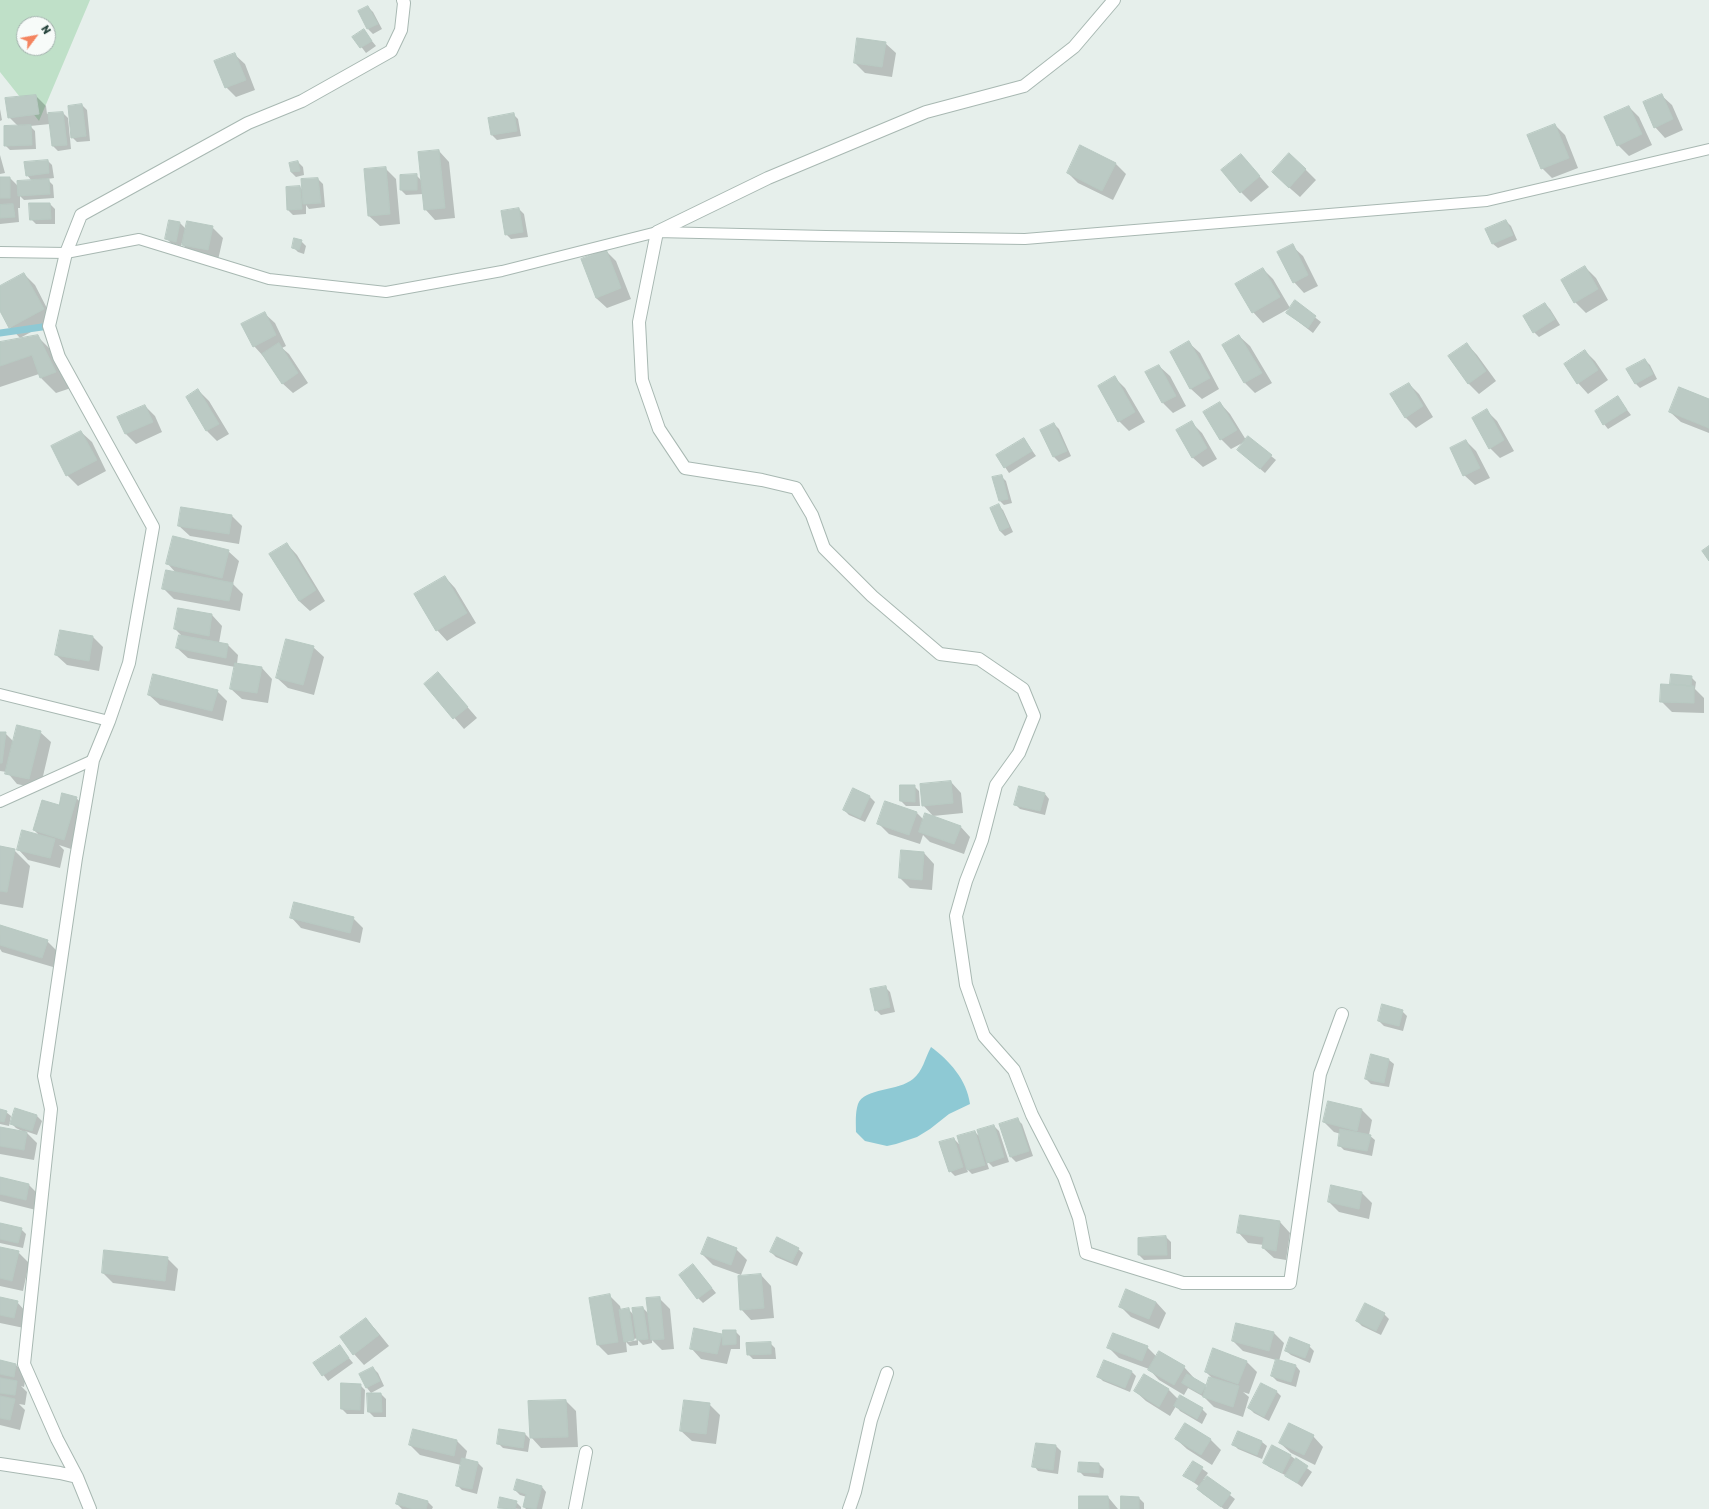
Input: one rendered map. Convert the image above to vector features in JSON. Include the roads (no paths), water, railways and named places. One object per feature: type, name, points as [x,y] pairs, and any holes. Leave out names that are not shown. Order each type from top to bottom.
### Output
[{"type":"street","points":[[90,1509],[78,1478],[57,1439],[24,1364],[51,1109],[44,1076],[76,858],[93,760],[129,663],[153,527],[59,357],[49,326],[66,253],[80,215],[248,123],[302,101],[391,51],[401,30],[403,0]]},
{"type":"street","points":[[1114,0],[1074,47],[1024,86],[926,112],[768,178],[657,232],[639,322],[642,380],[659,429],[685,468],[762,480],[796,488],[812,515],[824,548],[872,596],[940,654],[979,659],[1023,689],[1034,716],[1019,753],[996,785],[982,840],[966,881],[956,916],[966,985],[984,1036],[1014,1070],[1032,1115],[1064,1177],[1079,1218],[1086,1253],[1183,1283],[1290,1283],[1320,1074],[1342,1014]]},
{"type":"street","points":[[849,1509],[855,1492],[871,1420],[887,1373]]},
{"type":"street","points":[[575,1509],[586,1452]]},
{"type":"street","points":[[0,1464],[60,1473],[78,1478]]},
{"type":"lane","points":[[0,252],[66,253],[139,239],[269,279],[386,292],[502,271],[657,232],[826,236],[1033,238],[1487,201],[1709,149]]},
{"type":"lane","points":[[0,694],[109,720]]},
{"type":"lane","points":[[0,802],[93,760]]},
{"type":"water","points":[[931,1047],[956,1071],[965,1087],[970,1104],[949,1114],[917,1137],[887,1146],[865,1141],[856,1132],[856,1111],[858,1104],[867,1095],[899,1086],[913,1079],[922,1068]]},
{"type":"waterway","points":[[0,333],[49,326]]}]
